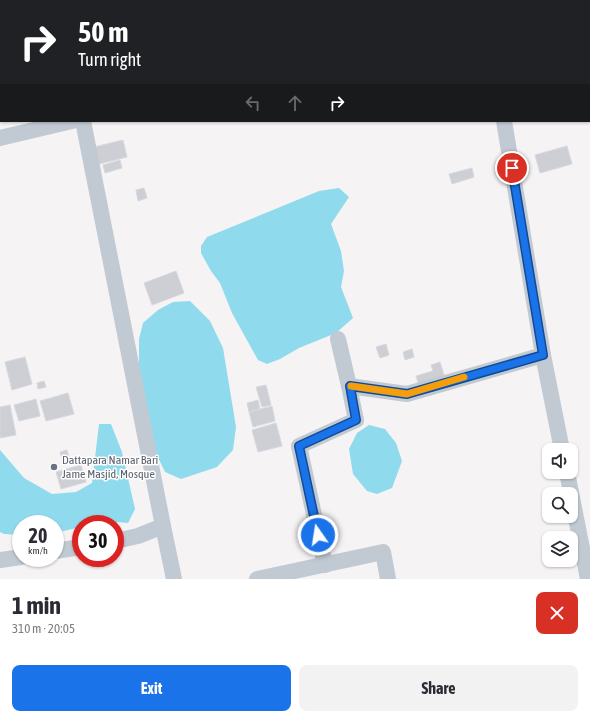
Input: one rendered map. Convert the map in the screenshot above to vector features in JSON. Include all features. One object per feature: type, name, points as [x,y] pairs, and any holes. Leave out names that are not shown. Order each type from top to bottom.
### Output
[{"type":"street","points":[[0,138],[68,122]]},
{"type":"street","points":[[83,122],[174,579]]},
{"type":"street","points":[[504,122],[543,355],[561,443]]},
{"type":"street","points":[[325,565],[299,446],[356,420],[350,386],[338,339]]},
{"type":"street","points":[[350,386],[407,394],[543,355]]},
{"type":"street","points":[[568,479],[588,579]]},
{"type":"street","points":[[124,539],[138,536],[163,526]]},
{"type":"street","points":[[257,579],[288,576],[325,565],[383,552],[388,579]]},
{"type":"street","points":[[0,560],[12,558]]},
{"type":"water","points":[[339,188],[349,197],[331,224],[341,251],[344,271],[341,287],[353,318],[336,333],[299,348],[280,359],[267,364],[258,360],[232,313],[220,283],[201,253],[201,246],[207,237],[319,191]]},
{"type":"water","points":[[190,301],[210,321],[223,348],[236,427],[233,450],[217,467],[181,479],[165,472],[151,443],[139,370],[139,339],[143,323],[158,310],[173,302]]},
{"type":"water","points":[[99,424],[111,424],[122,452],[135,509],[128,523],[124,523],[124,515],[72,515],[72,529],[64,531],[64,515],[12,515],[12,534],[0,532],[0,450],[24,478],[52,494],[76,492],[92,483]]},
{"type":"water","points":[[369,425],[385,429],[396,443],[402,461],[392,488],[377,494],[367,491],[353,474],[349,449],[357,433]]},
{"type":"building","points":[[123,140],[127,157],[99,164],[94,147]]},
{"type":"building","points":[[567,146],[572,164],[540,173],[535,155]]},
{"type":"building","points":[[120,160],[122,168],[105,173],[103,165]]},
{"type":"building","points":[[472,168],[474,177],[452,184],[449,174]]},
{"type":"building","points":[[144,188],[147,198],[138,201],[136,190]]},
{"type":"building","points":[[176,271],[184,293],[152,305],[144,283]]},
{"type":"building","points":[[386,344],[389,355],[380,358],[376,347]]},
{"type":"building","points":[[412,349],[414,357],[405,360],[403,352]]},
{"type":"building","points":[[25,357],[32,384],[12,390],[5,362]]},
{"type":"building","points":[[440,362],[445,378],[419,386],[416,376],[433,371],[431,365]]},
{"type":"building","points":[[44,381],[46,387],[38,389],[37,383]]},
{"type":"building","points":[[266,385],[271,405],[262,407],[256,387]]},
{"type":"building","points":[[68,393],[74,414],[46,421],[40,401]]},
{"type":"building","points":[[36,399],[40,416],[19,421],[14,405]]},
{"type":"building","points":[[258,400],[260,409],[249,412],[247,403]]},
{"type":"building","points":[[10,405],[16,435],[0,438],[0,407]]},
{"type":"building","points":[[272,406],[275,421],[253,427],[249,412]]},
{"type":"building","points":[[276,423],[282,446],[258,452],[252,430]]},
{"type":"building","points":[[67,450],[70,461],[63,462],[60,452]]},
{"type":"building","points":[[81,465],[86,482],[61,489],[56,472]]},
{"type":"slow traffic","points":[[351,386],[407,394],[464,377]]},
{"type":"place","name":"Dattapara Namar Bari Jame Masjid, Mosque","points":[[54,467]]},
{"type":"route","points":[[318,535],[299,446],[356,420],[350,386],[407,394],[543,355],[512,168]]}]
